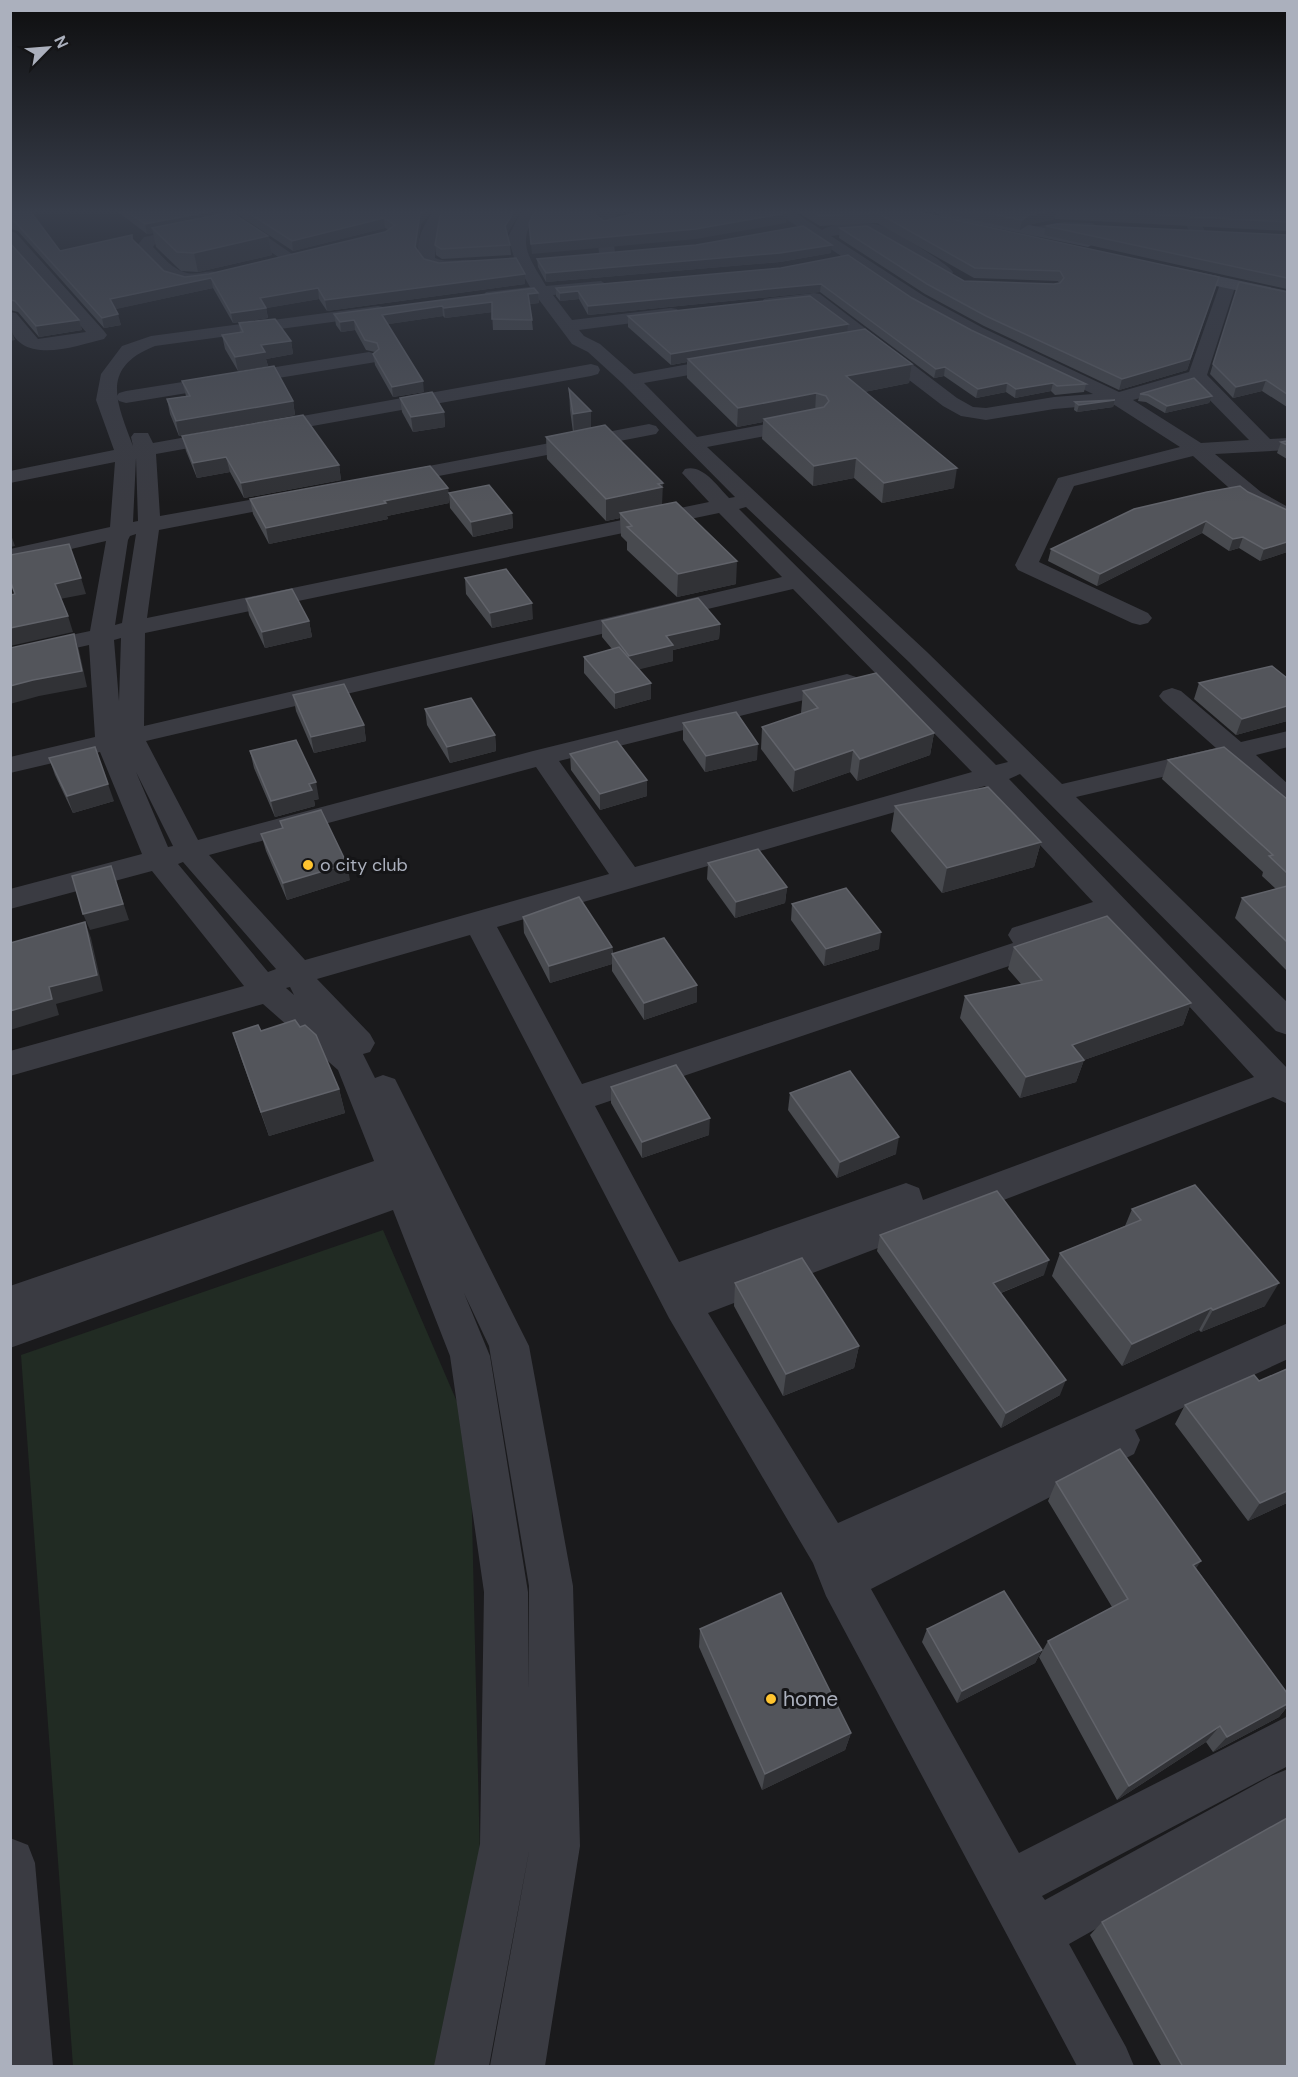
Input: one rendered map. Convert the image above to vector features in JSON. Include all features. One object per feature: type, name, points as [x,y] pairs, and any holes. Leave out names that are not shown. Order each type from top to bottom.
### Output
[{"type":"street","points":[[10,318],[30,341],[36,344],[50,344],[98,335],[75,309]]},
{"type":"street","points":[[118,386],[115,365],[128,350],[151,341],[391,309]]},
{"type":"street","points":[[555,309],[573,333],[630,380],[692,444],[802,583],[996,781],[1278,1081],[676,1294]]},
{"type":"street","points":[[828,309],[950,402],[968,412],[986,414],[1054,403],[1117,398],[1197,376]]},
{"type":"street","points":[[934,309],[977,332],[1117,398],[1197,449],[1253,497],[1287,516]]},
{"type":"street","points":[[1197,376],[1220,309]]},
{"type":"street","points":[[573,333],[685,312]]},
{"type":"street","points":[[573,333],[575,350],[652,433],[741,505],[918,657],[1287,1023]]},
{"type":"street","points":[[845,343],[867,339]]},
{"type":"street","points":[[369,358],[118,386],[106,400],[136,456],[134,533],[117,637],[123,745],[179,863],[352,1063],[470,1356],[506,1592],[505,1844],[462,2067]]},
{"type":"street","points":[[630,380],[754,358]]},
{"type":"street","points":[[10,477],[594,372]]},
{"type":"street","points":[[1197,376],[1265,445]]},
{"type":"street","points":[[692,444],[815,421]]},
{"type":"street","points":[[373,486],[652,433]]},
{"type":"street","points":[[1140,618],[1026,565],[1065,482],[1197,449],[1287,444]]},
{"type":"street","points":[[10,556],[315,497]]},
{"type":"street","points":[[10,656],[117,637],[741,505]]},
{"type":"street","points":[[10,765],[123,745],[802,583]]},
{"type":"street","points":[[10,899],[179,863],[547,763],[895,677]]},
{"type":"street","points":[[1172,696],[1236,750],[1287,800]]},
{"type":"street","points":[[483,929],[627,878],[996,781],[1039,779],[1236,750],[1287,739]]},
{"type":"street","points":[[547,763],[627,878]]},
{"type":"street","points":[[10,1064],[996,781]]},
{"type":"street","points":[[570,1093],[1119,911]]},
{"type":"street","points":[[483,929],[676,1294],[836,1564],[1107,2067]]},
{"type":"street","points":[[284,985],[364,1050],[509,1346],[552,1586],[555,1846],[518,2067]]},
{"type":"street","points":[[10,1303],[398,1180]]},
{"type":"street","points":[[10,1331],[398,1180]]},
{"type":"street","points":[[836,1564],[1287,1340]]},
{"type":"street","points":[[836,1564],[1287,1364]]},
{"type":"street","points":[[1008,1886],[1287,1740]]},
{"type":"street","points":[[1034,1935],[1287,1793]]},
{"type":"street","points":[[10,1863],[13,1933],[26,2067]]},
{"type":"shaded area","points":[[383,1230],[470,1432],[480,1860],[438,2066],[73,2066],[21,1355]]},
{"type":"building","points":[[22,309],[69,309],[79,320],[36,326]]},
{"type":"building","points":[[94,309],[115,309],[118,314],[102,318]]},
{"type":"building","points":[[229,309],[260,309],[231,313]]},
{"type":"building","points":[[373,309],[422,309],[382,315],[423,381],[392,387],[373,354],[379,349],[377,343],[365,340],[354,320],[340,322],[334,314]]},
{"type":"building","points":[[492,309],[530,309],[532,320],[492,319]]},
{"type":"building","points":[[692,309],[828,309],[848,324],[671,354],[628,316]]},
{"type":"building","points":[[855,309],[932,309],[971,330],[1086,384],[1057,386],[1053,383],[1016,389],[1007,383],[978,389],[945,367],[936,369]]},
{"type":"building","points":[[973,309],[1208,309],[1190,359],[1122,379]]},
{"type":"building","points":[[1230,309],[1287,309],[1287,394],[1266,380],[1236,387],[1213,364]]},
{"type":"building","points":[[275,319],[291,341],[261,345],[265,352],[235,357],[222,335],[243,332],[239,323]]},
{"type":"building","points":[[865,329],[912,364],[846,376],[957,468],[884,483],[856,458],[814,466],[764,419],[824,407],[829,401],[826,396],[816,393],[738,408],[688,359]]},
{"type":"building","points":[[274,366],[293,401],[176,421],[167,399],[190,396],[182,381]]},
{"type":"building","points":[[1194,378],[1212,396],[1167,406],[1148,395],[1140,394]]},
{"type":"building","points":[[569,389],[591,411],[573,414]]},
{"type":"building","points":[[432,392],[444,412],[411,417],[400,398]]},
{"type":"building","points":[[1115,400],[1079,405],[1075,402]]},
{"type":"building","points":[[303,415],[339,465],[241,483],[226,457],[193,463],[182,436]]},
{"type":"building","points":[[605,425],[663,483],[658,484],[662,487],[606,499],[546,437]]},
{"type":"building","points":[[430,466],[448,488],[266,528],[250,499]]},
{"type":"building","points":[[489,485],[512,513],[471,522],[449,493]]},
{"type":"building","points":[[1240,486],[1287,510],[1287,542],[1264,549],[1243,537],[1233,539],[1206,521],[1100,574],[1051,549],[1134,509]]},
{"type":"building","points":[[676,502],[737,561],[678,574],[627,527],[632,526],[620,513]]},
{"type":"building","points":[[69,544],[81,578],[55,584],[68,616],[10,628],[10,595],[15,594],[10,580],[10,555]]},
{"type":"building","points":[[506,569],[532,603],[490,613],[465,578]]},
{"type":"building","points":[[292,589],[309,621],[262,632],[246,599]]},
{"type":"building","points":[[698,598],[720,624],[666,636],[673,645],[629,656],[602,621]]},
{"type":"building","points":[[74,634],[82,671],[10,686],[10,648]]},
{"type":"building","points":[[619,647],[651,683],[615,693],[584,657]]},
{"type":"building","points":[[1272,666],[1287,678],[1287,706],[1242,719],[1199,683]]},
{"type":"building","points":[[876,673],[934,733],[860,759],[853,750],[795,770],[762,727],[818,708],[803,691]]},
{"type":"building","points":[[344,684],[364,725],[311,737],[293,695]]},
{"type":"building","points":[[471,698],[495,735],[447,747],[425,709]]},
{"type":"building","points":[[736,712],[758,744],[706,756],[683,723]]},
{"type":"building","points":[[296,740],[316,782],[309,784],[312,790],[271,801],[250,751]]},
{"type":"building","points":[[617,741],[647,780],[600,794],[570,754]]},
{"type":"building","points":[[95,747],[108,784],[67,796],[49,758]]},
{"type":"building","points":[[1224,747],[1287,799],[1287,873],[1269,856],[1273,855],[1168,760]]},
{"type":"building","points":[[988,787],[1041,842],[947,868],[895,806]]},
{"type":"building","points":[[321,810],[347,864],[283,883],[261,834],[283,828],[280,821]]},
{"type":"building","points":[[758,849],[787,887],[736,902],[708,863]]},
{"type":"building","points":[[111,866],[123,904],[83,914],[72,876]]},
{"type":"building","points":[[1287,886],[1287,942],[1242,898]]},
{"type":"building","points":[[846,888],[881,932],[826,949],[792,904]]},
{"type":"building","points":[[579,897],[612,947],[549,966],[523,917]]},
{"type":"building","points":[[1107,916],[1191,1003],[1072,1045],[1084,1060],[1026,1077],[965,996],[1042,980],[1014,947]]},
{"type":"building","points":[[85,922],[97,975],[49,987],[52,999],[10,1011],[10,943]]},
{"type":"building","points":[[664,938],[697,985],[644,1003],[612,954]]},
{"type":"building","points":[[295,1020],[300,1027],[305,1025],[316,1035],[339,1089],[261,1112],[233,1033],[258,1025],[261,1031]]},
{"type":"building","points":[[676,1065],[710,1118],[642,1142],[611,1087]]},
{"type":"building","points":[[850,1071],[899,1137],[840,1162],[790,1093]]},
{"type":"building","points":[[1195,1185],[1279,1283],[1213,1310],[1211,1308],[1132,1344],[1060,1253],[1141,1220],[1132,1209]]},
{"type":"building","points":[[997,1191],[1049,1260],[993,1283],[1066,1380],[1006,1413],[880,1235]]},
{"type":"building","points":[[802,1258],[859,1346],[786,1374],[735,1283]]},
{"type":"building","points":[[1287,1369],[1287,1491],[1260,1503],[1185,1405],[1254,1375],[1259,1381]]},
{"type":"building","points":[[1120,1449],[1201,1561],[1193,1565],[1287,1693],[1287,1704],[1227,1737],[1220,1726],[1129,1786],[1048,1641],[1128,1599],[1056,1482]]},
{"type":"building","points":[[1004,1591],[1042,1650],[962,1691],[927,1629]]},
{"type":"building","name":"home","points":[[781,1593],[851,1733],[765,1774],[700,1629]]},
{"type":"building","points":[[1287,1818],[1287,2067],[1183,2067],[1102,1922]]},
{"type":"place","name":"o city club","points":[[308,865]]},
{"type":"place","name":"home","points":[[771,1699]]}]
